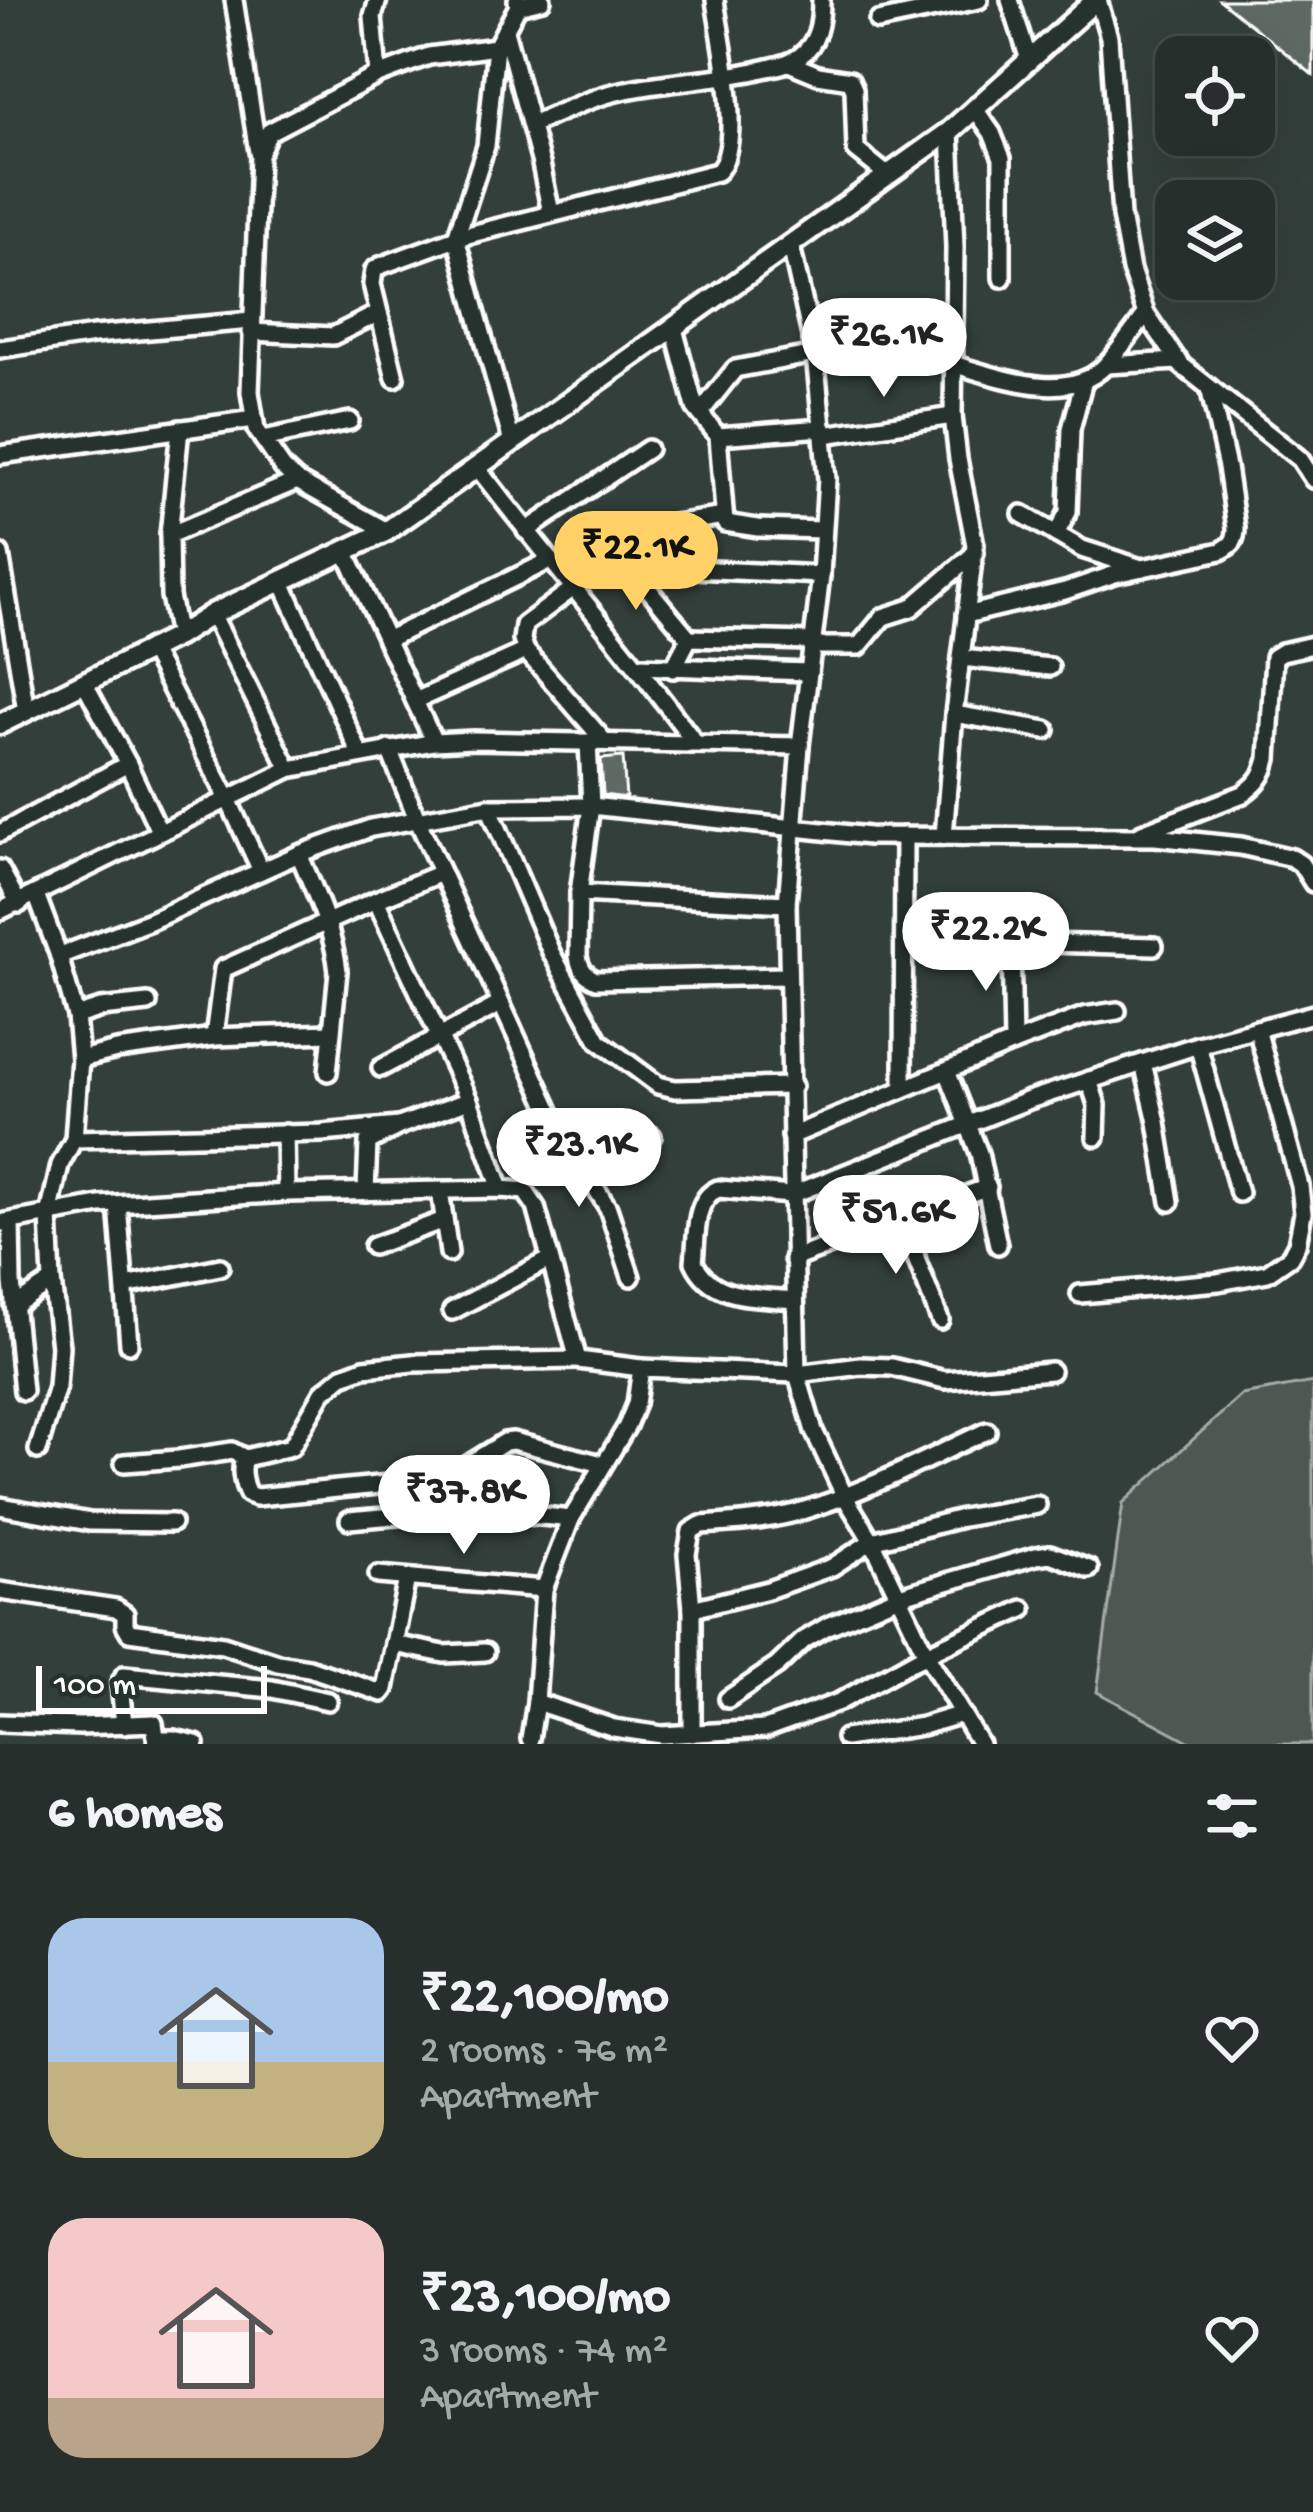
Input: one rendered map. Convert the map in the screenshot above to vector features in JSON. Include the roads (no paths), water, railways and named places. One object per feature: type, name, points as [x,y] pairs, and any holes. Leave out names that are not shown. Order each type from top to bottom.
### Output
[{"type":"street","points":[[234,0],[259,154],[250,392],[256,429],[297,481],[387,531]]},
{"type":"street","points":[[378,0],[373,16],[378,75]]},
{"type":"street","points":[[512,442],[456,238],[486,146],[496,47],[518,3],[542,0]]},
{"type":"street","points":[[395,378],[372,284],[374,270],[380,266],[456,238],[717,172],[725,165],[732,128],[716,0]]},
{"type":"street","points":[[531,125],[627,89],[725,77],[789,63],[816,39],[821,0]]},
{"type":"street","points":[[878,21],[979,0]]},
{"type":"street","points":[[1010,0],[1029,60]]},
{"type":"street","points":[[0,724],[178,636],[212,614],[387,531],[950,131],[1097,0],[1109,37],[1120,216],[1146,314],[1178,362],[1300,459],[1313,479]]},
{"type":"street","points":[[505,30],[551,213]]},
{"type":"street","points":[[259,154],[269,132],[378,75],[429,56],[496,47]]},
{"type":"street","points":[[789,63],[818,75],[850,80],[856,150],[886,174]]},
{"type":"street","points":[[975,109],[1002,158],[1003,278]]},
{"type":"street","points":[[944,836],[975,553],[953,416],[955,248],[950,131]]},
{"type":"street","points":[[791,246],[815,354],[827,479],[787,904],[796,1374],[814,1431],[845,1497],[872,1541],[926,1654],[980,1744]]},
{"type":"street","points":[[0,349],[94,335],[251,327],[333,336],[380,313]]},
{"type":"street","points":[[952,364],[1045,386],[1084,380],[1106,365],[1146,314]]},
{"type":"street","points":[[674,329],[695,407],[718,436],[724,523],[822,530]]},
{"type":"street","points":[[700,412],[735,369],[815,354]]},
{"type":"street","points":[[1106,365],[1178,362]]},
{"type":"street","points":[[1056,534],[1068,512],[1071,429],[1084,380]]},
{"type":"street","points":[[966,615],[1231,546],[1236,538],[1227,466],[1209,387]]},
{"type":"street","points":[[718,436],[823,432],[953,416]]},
{"type":"street","points":[[0,455],[254,418]]},
{"type":"street","points":[[263,439],[350,421]]},
{"type":"street","points":[[178,636],[170,596],[169,535],[180,429]]},
{"type":"street","points":[[526,531],[648,449]]},
{"type":"street","points":[[477,467],[639,666],[695,743]]},
{"type":"street","points":[[169,535],[297,481]]},
{"type":"street","points":[[1022,514],[1082,549],[1144,569]]},
{"type":"street","points":[[724,516],[650,531],[625,561],[572,589],[524,625],[522,640],[597,742],[580,893],[578,956],[587,976],[596,980],[788,976]]},
{"type":"street","points":[[345,551],[434,742]]},
{"type":"street","points":[[625,561],[689,638],[859,646],[883,617],[911,608],[975,553]]},
{"type":"street","points":[[386,640],[551,560]]},
{"type":"street","points":[[625,561],[820,575]]},
{"type":"street","points":[[1,563],[5,620],[26,711]]},
{"type":"street","points":[[281,580],[360,754]]},
{"type":"street","points":[[212,614],[289,769]]},
{"type":"street","points":[[673,669],[689,638]]},
{"type":"street","points":[[1131,837],[1256,785],[1268,759],[1274,657],[1313,645]]},
{"type":"street","points":[[150,648],[261,871]]},
{"type":"street","points":[[415,701],[526,651]]},
{"type":"street","points":[[962,658],[1050,668]]},
{"type":"street","points":[[639,666],[809,672]]},
{"type":"street","points":[[84,682],[159,831]]},
{"type":"street","points":[[954,714],[1046,730]]},
{"type":"street","points":[[0,911],[289,769],[360,754],[434,742],[800,746]]},
{"type":"street","points":[[389,749],[558,1128],[608,1208],[631,1276]]},
{"type":"street","points":[[0,833],[128,764]]},
{"type":"street","points":[[58,956],[371,828],[489,807],[591,806],[869,836],[1155,837],[1241,846],[1292,858],[1313,883]]},
{"type":"street","points":[[489,807],[551,952],[598,1041],[658,1084],[675,1089],[793,1086]]},
{"type":"street","points":[[903,1089],[904,836]]},
{"type":"street","points":[[299,854],[327,922],[338,970],[328,1072]]},
{"type":"street","points":[[0,869],[19,904]]},
{"type":"street","points":[[214,1037],[223,969],[441,873]]},
{"type":"street","points":[[580,893],[787,904]]},
{"type":"street","points":[[36,894],[76,1016],[80,1059],[74,1139],[60,1165],[49,1215],[60,1346],[57,1387],[38,1450]]},
{"type":"street","points":[[376,900],[469,1100],[502,1189]]},
{"type":"street","points":[[904,939],[1154,946]]},
{"type":"street","points":[[1011,943],[1013,1043]]},
{"type":"street","points":[[76,1016],[148,1003]]},
{"type":"street","points":[[381,1068],[500,1004]]},
{"type":"street","points":[[790,1136],[1013,1043],[1084,1016],[1117,1011]]},
{"type":"street","points":[[794,1300],[719,1291],[696,1269],[701,1203],[710,1192],[791,1195],[1089,1079],[1313,1014]]},
{"type":"street","points":[[1080,1294],[1219,1282],[1267,1273],[1290,1257],[1304,1213],[1257,1030]]},
{"type":"street","points":[[80,1059],[214,1037],[331,1033]]},
{"type":"street","points":[[1198,1045],[1239,1193]]},
{"type":"street","points":[[1143,1063],[1170,1202]]},
{"type":"street","points":[[947,1070],[988,1187],[998,1244]]},
{"type":"street","points":[[1089,1079],[1097,1106],[1096,1137]]},
{"type":"street","points":[[366,1192],[368,1142],[469,1100]]},
{"type":"street","points":[[74,1139],[322,1133],[399,1126]]},
{"type":"street","points":[[285,1133],[286,1193]]},
{"type":"street","points":[[588,1176],[652,1136]]},
{"type":"street","points":[[793,1259],[988,1187]]},
{"type":"street","points":[[23,1391],[14,1306],[6,1283],[6,1222],[118,1204],[286,1193],[518,1189],[531,1196],[578,1360]]},
{"type":"street","points":[[440,1190],[448,1253]]},
{"type":"street","points":[[118,1204],[129,1344]]},
{"type":"street","points":[[906,1217],[940,1320]]},
{"type":"street","points":[[373,1246],[444,1220]]},
{"type":"street","points":[[452,1311],[550,1258]]},
{"type":"street","points":[[125,1286],[220,1268]]},
{"type":"street","points":[[14,1306],[52,1281]]},
{"type":"street","points":[[124,1463],[232,1451],[245,1458],[291,1447],[323,1392],[343,1376],[364,1368],[413,1363],[578,1360],[640,1368],[796,1374],[861,1366],[892,1367],[945,1380],[1051,1371]]},
{"type":"street","points":[[530,1739],[544,1589],[572,1519],[627,1426],[636,1403],[640,1368]]},
{"type":"street","points":[[692,1734],[687,1554],[694,1528],[793,1514],[845,1497],[987,1431]]},
{"type":"street","points":[[245,1458],[241,1466],[246,1490],[256,1498],[399,1483],[463,1468],[513,1441],[602,1464]]},
{"type":"street","points":[[692,1609],[768,1590],[832,1567],[872,1541],[1037,1505]]},
{"type":"street","points":[[0,1506],[119,1525],[172,1523]]},
{"type":"street","points":[[349,1520],[466,1513],[572,1519]]},
{"type":"street","points":[[728,1699],[777,1666],[804,1640],[899,1596],[1050,1554],[1089,1569]]},
{"type":"street","points":[[378,1575],[544,1589]]},
{"type":"street","points":[[0,1591],[116,1608],[125,1614],[129,1632],[223,1645],[309,1668],[377,1693],[385,1689],[407,1579]]},
{"type":"street","points":[[536,1702],[614,1728],[626,1737],[765,1737],[1023,1609]]},
{"type":"street","points":[[394,1644],[444,1654],[484,1652]]},
{"type":"street","points":[[124,1725],[120,1683],[124,1675],[272,1689],[328,1701]]},
{"type":"street","points":[[845,1738],[922,1726],[962,1714]]},
{"type":"street","points":[[0,1723],[79,1735],[154,1724],[157,1741],[196,1744]]}]
